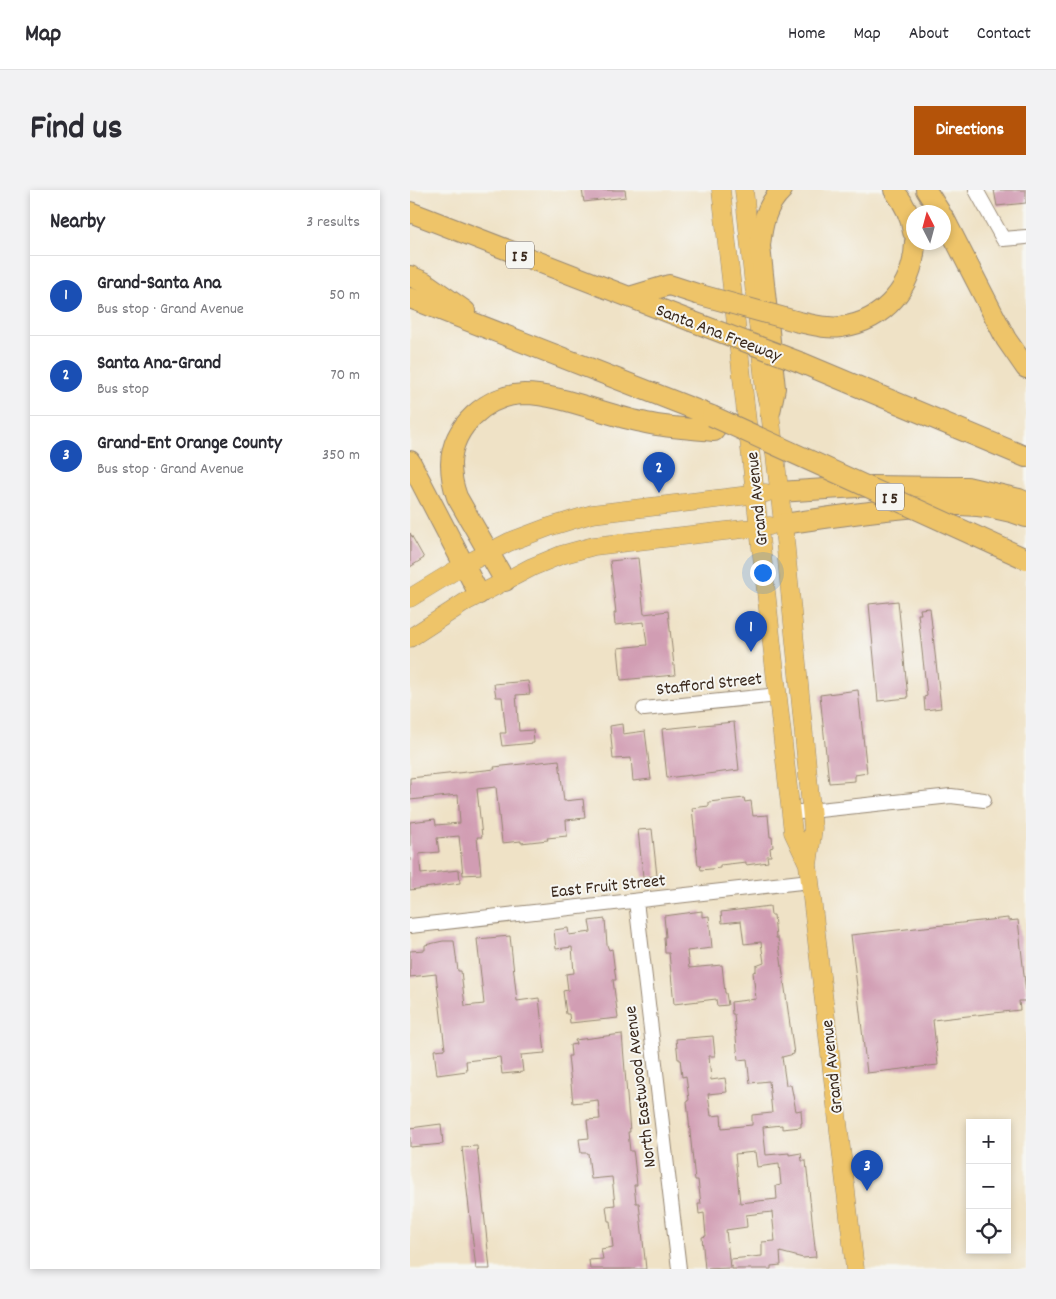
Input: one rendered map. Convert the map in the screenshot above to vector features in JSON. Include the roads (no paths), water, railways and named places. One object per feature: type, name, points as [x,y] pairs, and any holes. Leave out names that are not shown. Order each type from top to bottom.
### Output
[{"type":"highway","points":[[770,412],[775,388],[760,246],[761,228],[768,208],[782,190]]},
{"type":"highway","points":[[894,190],[906,209]]},
{"type":"highway","points":[[926,190],[936,205]]},
{"type":"highway","name":"Santa Ana Freeway","points":[[410,212],[802,363],[1026,458]]},
{"type":"highway","points":[[951,232],[1006,339],[1026,368]]},
{"type":"highway","points":[[629,297],[669,285],[819,327],[840,327],[856,324],[877,314],[893,301],[912,271],[915,250]]},
{"type":"highway","points":[[410,276],[424,282],[491,330]]},
{"type":"highway","points":[[410,298],[491,330],[713,424]]},
{"type":"highway","points":[[505,581],[457,497],[453,485],[451,462],[456,442],[466,423],[473,416],[489,404],[514,395],[535,395],[643,423],[713,424]]},
{"type":"highway","name":"I 5","points":[[713,424],[754,436],[1026,559]]},
{"type":"highway","points":[[410,461],[479,594]]},
{"type":"highway","points":[[779,492],[872,486],[949,486],[966,487],[1026,502]]},
{"type":"highway","points":[[783,524],[844,515],[947,505],[981,506],[1013,512],[1026,517]]},
{"type":"main road","name":"Grand Avenue","points":[[721,190],[793,832],[809,873]]},
{"type":"main road","name":"Grand Avenue","points":[[744,190],[765,391],[770,412],[783,524],[813,828],[809,873],[855,1269]]},
{"type":"main road","points":[[410,598],[464,565],[509,542],[592,514],[779,492]]},
{"type":"main road","points":[[410,638],[479,594],[561,555],[594,546],[783,524]]},
{"type":"street","points":[[976,190],[1003,239],[1026,237]]},
{"type":"street","name":"Stafford Street","points":[[644,709],[778,695]]},
{"type":"street","points":[[791,813],[951,796],[984,800]]},
{"type":"street","name":"East Fruit Street","points":[[410,926],[636,901],[809,873]]},
{"type":"street","name":"North Eastwood Avenue","points":[[636,901],[679,1269]]},
{"type":"place","name":"Santa Ana-Grand","points":[[659,493]]},
{"type":"place","name":"Grand-Santa Ana","points":[[751,652]]},
{"type":"place","name":"Grand-Ent Orange County","points":[[867,1191]]}]
